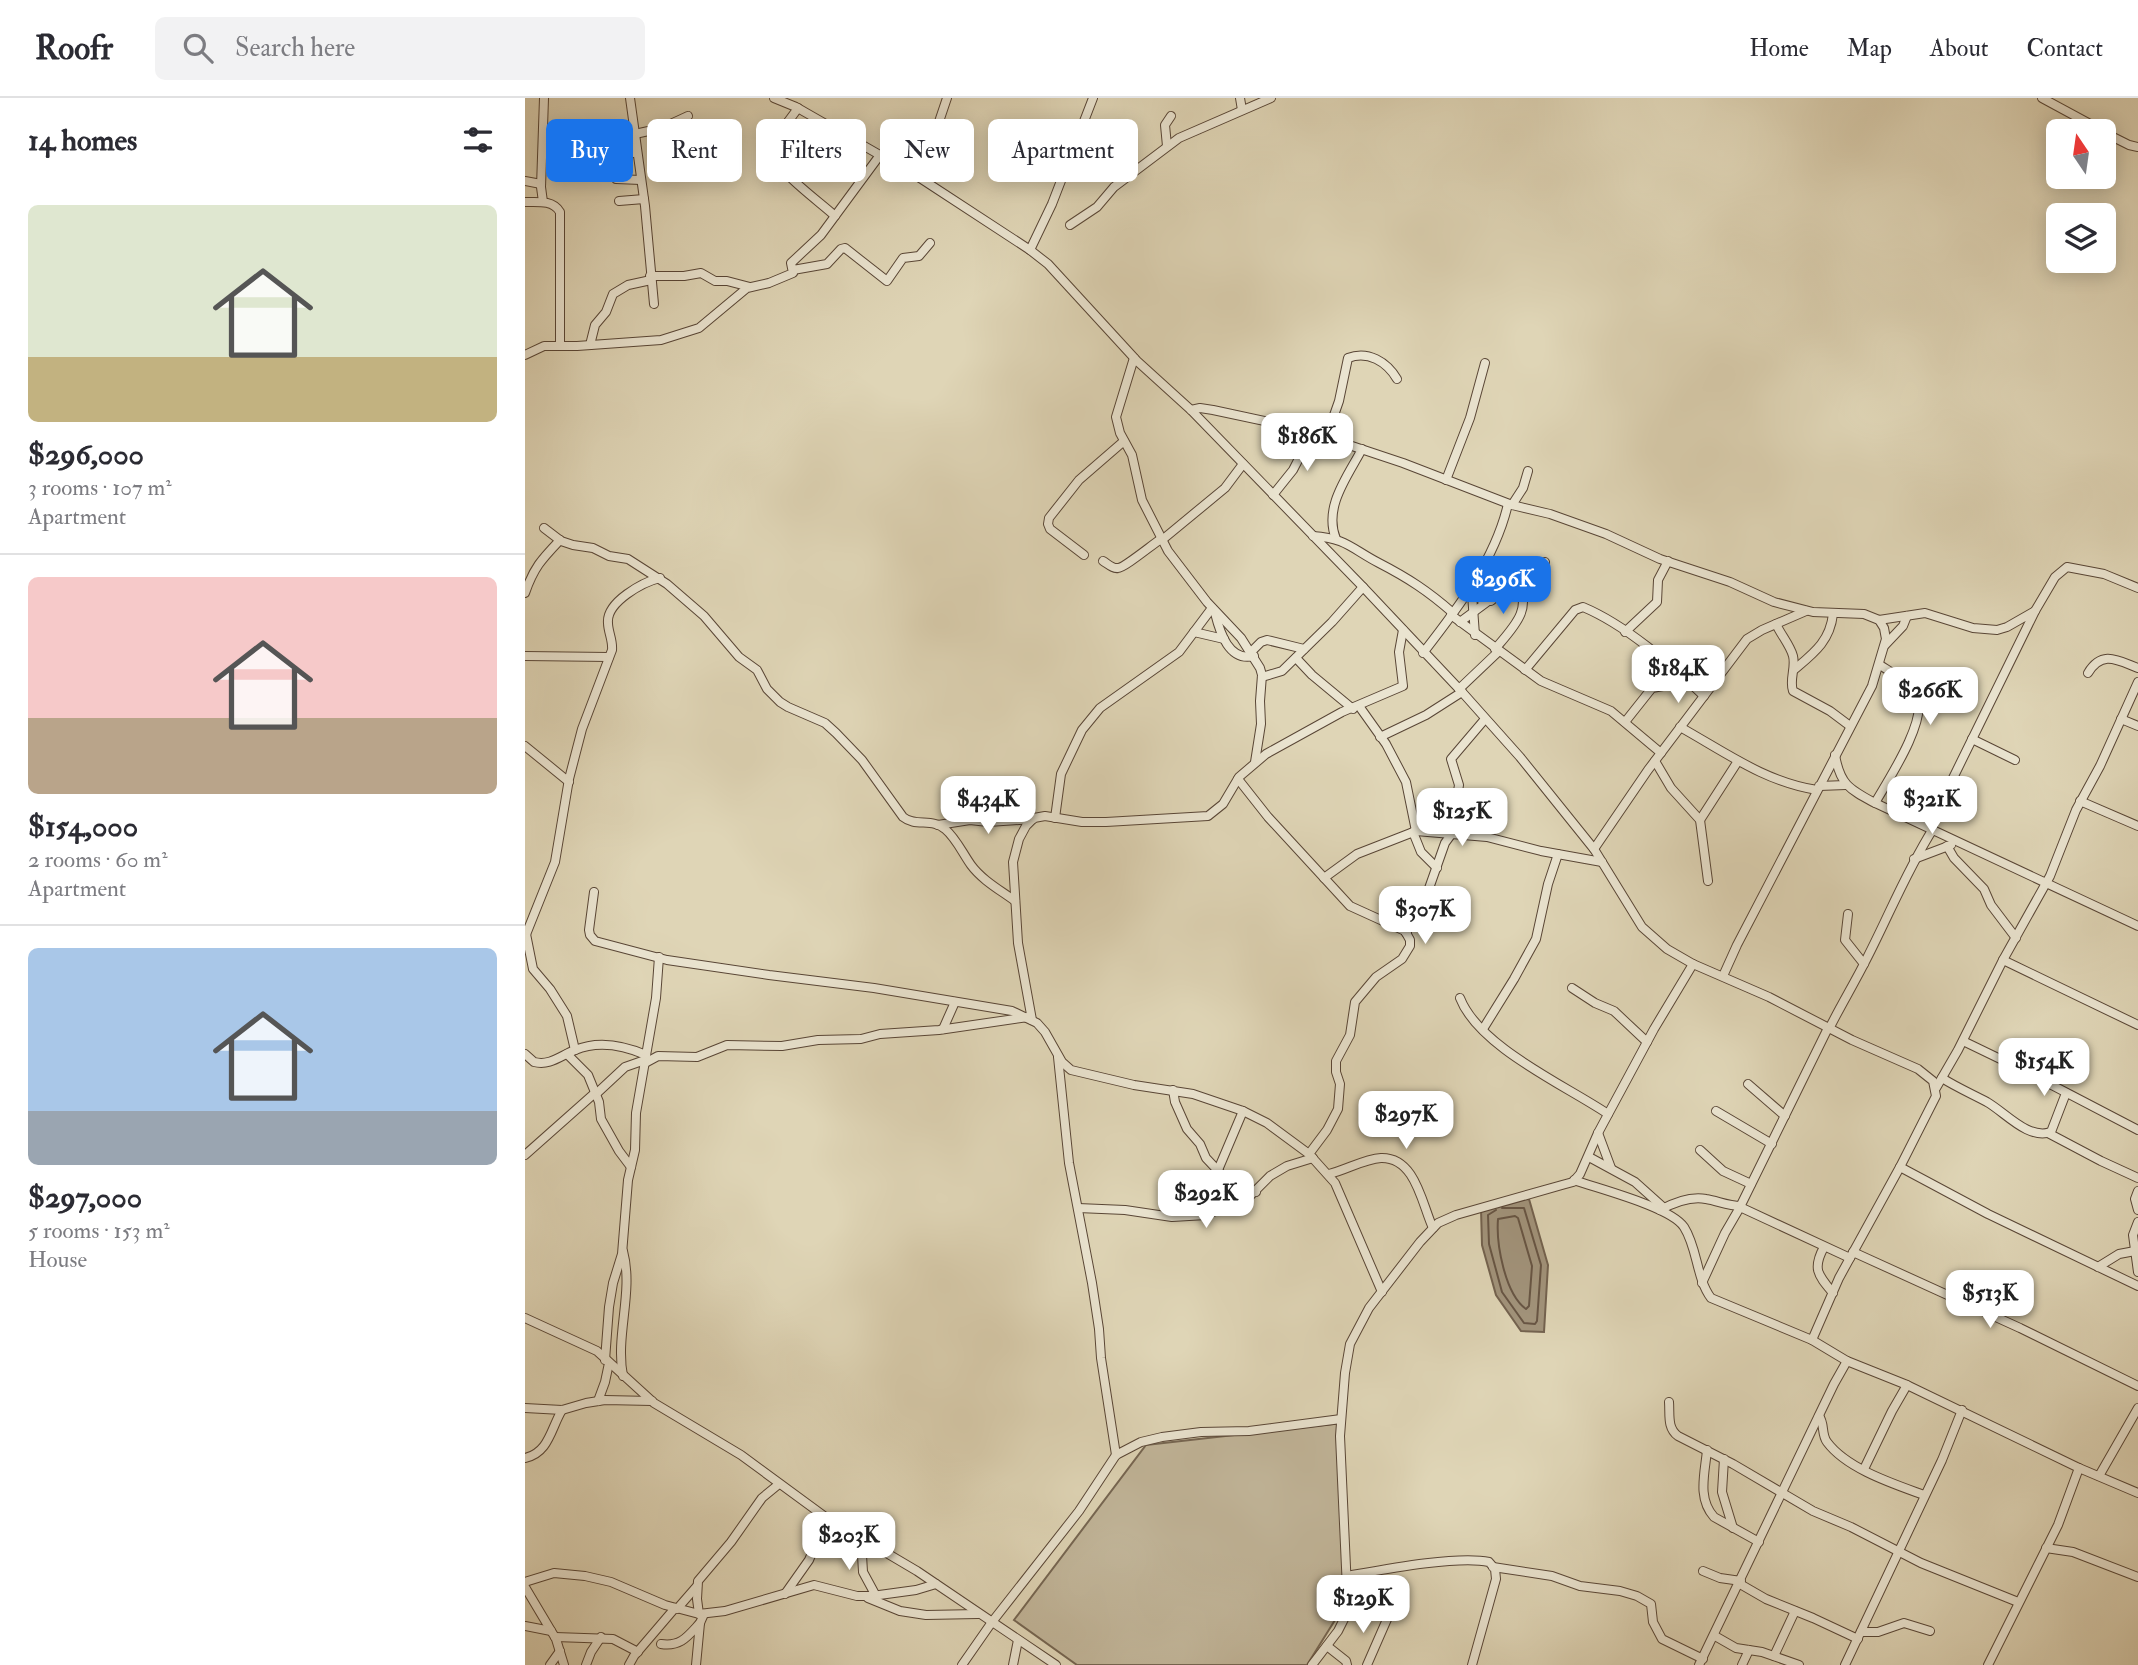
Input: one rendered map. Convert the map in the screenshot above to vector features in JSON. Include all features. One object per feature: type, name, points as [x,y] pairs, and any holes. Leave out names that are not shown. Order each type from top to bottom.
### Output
[{"type":"street","points":[[543,202],[541,184],[544,98]]},
{"type":"street","points":[[630,98],[644,199],[654,304]]},
{"type":"street","points":[[774,98],[797,107],[880,155],[821,235],[791,263],[793,270]]},
{"type":"street","points":[[801,98],[772,149],[773,155],[787,174],[835,216]]},
{"type":"street","points":[[940,119],[947,98]]},
{"type":"street","points":[[1030,250],[1052,204],[1093,98]]},
{"type":"street","points":[[1240,98],[1242,110]]},
{"type":"street","points":[[1070,225],[1097,207],[1114,187],[1167,146],[1195,129],[1271,98]]},
{"type":"street","points":[[2042,98],[2081,119]]},
{"type":"street","points":[[635,134],[661,128],[688,116]]},
{"type":"street","points":[[1167,146],[1165,125],[1171,116]]},
{"type":"street","points":[[544,137],[582,170],[588,172],[597,170],[618,157],[637,152]]},
{"type":"street","points":[[2116,138],[2138,147]]},
{"type":"street","points":[[633,180],[641,180]]},
{"type":"street","points":[[525,181],[541,184]]},
{"type":"street","points":[[926,182],[1048,264],[1134,358],[1191,410],[1363,587],[1520,757],[1594,849],[1642,927],[1667,949],[1693,964],[1769,997],[1828,1029],[1927,1074],[1935,1088],[1935,1096],[1901,1167],[1851,1255],[1812,1340]]},
{"type":"street","points":[[619,201],[644,199]]},
{"type":"street","points":[[525,202],[543,202],[553,205],[561,212],[560,345]]},
{"type":"street","points":[[525,355],[544,345],[661,340],[699,328],[750,287],[781,279],[790,275],[793,270],[827,264],[845,248],[887,281],[903,258],[919,256],[930,243]]},
{"type":"street","points":[[590,345],[595,325],[605,312],[613,294],[628,285],[651,278],[701,273],[715,281],[750,287]]},
{"type":"street","points":[[1326,438],[1339,401],[1348,358],[1355,355],[1368,356],[1384,362],[1397,379]]},
{"type":"street","points":[[1134,358],[1116,424],[1132,455],[1142,500],[1161,540],[1213,609],[1252,654],[1262,677],[1261,724],[1255,762]]},
{"type":"street","points":[[1446,481],[1470,418],[1485,362]]},
{"type":"street","points":[[1191,410],[1213,410],[1312,433],[1362,449],[1510,505],[1550,514],[1606,534],[1774,602],[1806,611],[1864,614],[1879,620],[1884,628],[1885,645],[1872,686],[1723,976]]},
{"type":"street","points":[[1273,495],[1293,470],[1312,433]]},
{"type":"street","points":[[1084,555],[1065,538],[1053,532],[1048,524],[1049,518],[1079,480],[1124,441]]},
{"type":"street","points":[[1336,539],[1331,527],[1336,496],[1362,449]]},
{"type":"street","points":[[1103,561],[1113,568],[1122,568],[1225,488],[1244,464]]},
{"type":"street","points":[[1423,653],[1470,593],[1494,547],[1510,505],[1523,488],[1528,471]]},
{"type":"street","points":[[544,528],[560,540],[573,545],[628,559],[660,578],[704,616],[739,657],[757,670],[767,689],[780,702],[825,723],[836,733],[862,760],[907,820],[938,825],[970,820],[988,822],[1045,816],[1116,822],[1208,816],[1218,810],[1237,779],[1255,762],[1356,707],[1403,687],[1399,652],[1403,630]]},
{"type":"street","points":[[1313,536],[1336,539],[1357,548],[1414,581],[1475,635],[1525,670],[1541,681],[1611,711],[1661,753]]},
{"type":"street","points":[[525,593],[535,568],[560,540]]},
{"type":"street","points":[[1625,632],[1657,602],[1658,580],[1668,561]]},
{"type":"street","points":[[1459,622],[1514,581],[1524,568],[1545,562]]},
{"type":"street","points":[[1702,1283],[1828,1029],[1864,964],[1914,859],[1934,829],[1972,739],[2035,611],[2055,578],[2067,567],[2104,574],[2138,588]]},
{"type":"street","points":[[526,935],[555,862],[569,782],[582,729],[609,657],[613,641],[607,624],[608,616],[634,588],[660,578]]},
{"type":"street","points":[[1380,737],[1426,715],[1461,691],[1497,650],[1518,621],[1523,607],[1524,595],[1514,581]]},
{"type":"street","points":[[1262,677],[1282,671],[1363,587]]},
{"type":"street","points":[[1470,593],[1487,602]]},
{"type":"street","points":[[1470,593],[1475,635]]},
{"type":"street","points":[[1525,670],[1579,608],[1594,612],[1625,632],[1704,696]]},
{"type":"street","points":[[1055,818],[1061,774],[1082,730],[1100,708],[1172,657],[1213,609]]},
{"type":"street","points":[[1213,609],[1224,639],[1239,657],[1252,654],[1261,642],[1267,640],[1304,649]]},
{"type":"street","points":[[1594,849],[1655,761],[1747,639],[1762,629],[1806,611]]},
{"type":"street","points":[[1879,620],[1925,612],[1973,628],[1997,630],[2035,611]]},
{"type":"street","points":[[1795,669],[1808,661],[1825,640],[1831,629],[1833,614]]},
{"type":"street","points":[[1885,645],[1903,626],[1907,616]]},
{"type":"street","points":[[1776,624],[1793,655],[1793,691],[1831,711],[1850,726]]},
{"type":"street","points":[[1194,632],[1224,639]]},
{"type":"street","points":[[525,656],[609,657]]},
{"type":"street","points":[[1296,658],[1311,675],[1356,707],[1380,737],[1406,782],[1421,852],[1437,868]]},
{"type":"street","points":[[2088,673],[2095,663],[2104,659],[2114,659],[2138,668]]},
{"type":"street","points":[[1875,803],[1903,753],[1920,709],[1918,698],[1912,689],[1880,664]]},
{"type":"street","points":[[1625,722],[1652,688],[1674,684],[1682,676]]},
{"type":"street","points":[[1935,1088],[1963,1041],[2003,960],[2046,883],[2080,802],[2138,682]]},
{"type":"street","points":[[1078,1208],[1125,1210],[1172,1217],[1191,1217],[1220,1211],[1256,1192],[1278,1171],[1311,1156],[1338,1109],[1340,1084],[1336,1061],[1350,1035],[1355,1002],[1376,977],[1402,959],[1410,946],[1406,933],[1427,894],[1445,843],[1452,833],[1459,785],[1451,759],[1485,719]]},
{"type":"street","points":[[2121,719],[2138,726]]},
{"type":"street","points":[[1680,727],[1738,761],[1784,783],[1818,788],[1846,785]]},
{"type":"street","points":[[1972,739],[2015,760]]},
{"type":"street","points":[[525,746],[569,782]]},
{"type":"street","points":[[1835,755],[1837,769],[1846,785],[1875,803],[2138,926]]},
{"type":"street","points":[[1655,761],[1671,788],[1700,820],[1707,881]]},
{"type":"street","points":[[1700,820],[1738,761]]},
{"type":"street","points":[[1237,779],[1268,817],[1350,906],[1406,933]]},
{"type":"street","points":[[2080,802],[2138,826]]},
{"type":"street","points":[[1030,1019],[1018,943],[1013,862],[1019,839],[1026,825],[1034,819]]},
{"type":"street","points":[[938,825],[948,831],[983,878],[1014,901]]},
{"type":"street","points":[[1934,829],[1954,858],[1984,889],[1991,905],[2016,938]]},
{"type":"street","points":[[1324,878],[1357,854],[1415,831],[1487,837],[1602,862]]},
{"type":"street","points":[[1914,859],[1961,842]]},
{"type":"street","points":[[1483,1029],[1536,939],[1548,884],[1558,854]]},
{"type":"street","points":[[594,892],[589,930],[592,939],[659,957],[1012,1011],[1030,1019],[1045,1032],[1062,1062],[1071,1070],[1134,1085],[1174,1090],[1243,1111],[1267,1123],[1311,1156],[1329,1174],[1343,1199],[1381,1292]]},
{"type":"street","points":[[1848,914],[1845,940],[1864,964]]},
{"type":"street","points":[[525,920],[533,969],[545,982],[566,1016],[571,1052],[588,1075],[596,1093],[601,1119],[619,1152],[631,1167]]},
{"type":"street","points":[[598,1401],[607,1361],[608,1307],[622,1246],[659,957]]},
{"type":"street","points":[[2003,960],[2138,1025]]},
{"type":"street","points":[[1312,1665],[1338,1631],[1348,1611],[1341,1419],[1350,1345],[1369,1308],[1419,1242],[1438,1223],[1456,1215],[1574,1180],[1580,1174],[1608,1114],[1693,964]]},
{"type":"street","points":[[1572,988],[1595,1003],[1614,1011],[1647,1042]]},
{"type":"street","points":[[1460,998],[1467,1012],[1506,1051],[1608,1114]]},
{"type":"street","points":[[943,1029],[955,1002]]},
{"type":"street","points":[[525,1155],[625,1067],[646,1059],[658,1056],[697,1057],[727,1045],[782,1046],[818,1040],[861,1040],[880,1034],[1030,1019]]},
{"type":"street","points":[[1963,1041],[2138,1130]]},
{"type":"street","points":[[525,1054],[534,1062],[550,1063],[571,1052],[607,1044],[627,1047],[646,1059]]},
{"type":"street","points":[[1058,1055],[1069,1163],[1092,1283],[1116,1455]]},
{"type":"street","points":[[1941,1078],[1989,1103],[2020,1126],[2035,1132],[2048,1133],[2101,1161],[2137,1176]]},
{"type":"street","points":[[1748,1084],[1785,1116]]},
{"type":"street","points":[[1174,1090],[1175,1102],[1187,1129],[1199,1142],[1206,1158],[1223,1176],[1256,1192]]},
{"type":"street","points":[[2048,1133],[2057,1121],[2066,1093]]},
{"type":"street","points":[[1218,1170],[1243,1111]]},
{"type":"street","points":[[1716,1111],[1772,1143]]},
{"type":"street","points":[[1598,1133],[1611,1168]]},
{"type":"street","points":[[1700,1150],[1723,1171],[1751,1184]]},
{"type":"street","points":[[1589,1157],[1636,1182],[1683,1226],[1698,1259],[1702,1283],[1711,1298],[1812,1340],[1847,1361],[1907,1385],[2079,1468],[2138,1493]]},
{"type":"street","points":[[1329,1174],[1382,1158],[1400,1164],[1413,1177],[1433,1228]]},
{"type":"street","points":[[1901,1167],[1976,1208],[2138,1286]]},
{"type":"street","points":[[1574,1180],[1662,1209],[1694,1198],[1740,1207],[1824,1247],[1851,1255],[2020,1328],[2138,1386]]},
{"type":"street","points":[[2138,1191],[2135,1199],[2138,1210]]},
{"type":"street","points":[[2138,1222],[2133,1235],[2138,1272]]},
{"type":"street","points":[[622,1246],[627,1266],[620,1351],[623,1376]]},
{"type":"street","points":[[1824,1247],[1816,1263],[1817,1269],[1833,1293]]},
{"type":"street","points":[[2098,1267],[2119,1254],[2135,1251]]},
{"type":"street","points":[[525,1318],[597,1351],[652,1401],[741,1455],[837,1524],[936,1584],[1056,1665]]},
{"type":"street","points":[[1347,1576],[1485,1561],[1493,1567],[1552,1576],[1580,1586],[1603,1587],[1637,1596],[1651,1604],[1653,1622],[1662,1639],[1701,1662],[1847,1361]]},
{"type":"street","points":[[1864,1469],[1907,1385]]},
{"type":"street","points":[[525,1408],[562,1410],[598,1401],[652,1401]]},
{"type":"street","points":[[1669,1402],[1671,1430],[1812,1511],[1899,1550],[1921,1563],[2018,1602]]},
{"type":"street","points":[[2099,1476],[2138,1408]]},
{"type":"street","points":[[525,1458],[540,1452],[562,1410]]},
{"type":"street","points":[[1845,1665],[1962,1410]]},
{"type":"street","points":[[1819,1416],[1823,1423],[1824,1438],[1840,1456],[1924,1495]]},
{"type":"street","points":[[2132,1418],[2138,1429]]},
{"type":"street","points":[[962,1665],[992,1622],[1079,1511],[1116,1455],[1141,1442],[1162,1437],[1201,1432],[1249,1431],[1341,1419]]},
{"type":"street","points":[[1707,1450],[1704,1502],[1714,1517],[1759,1542]]},
{"type":"street","points":[[1724,1459],[1722,1492],[1733,1528]]},
{"type":"street","points":[[1988,1665],[2057,1525],[2079,1468]]},
{"type":"street","points":[[629,1665],[697,1586],[704,1572],[731,1542],[762,1498],[779,1484]]},
{"type":"street","points":[[785,1594],[809,1560],[815,1546],[837,1524]]},
{"type":"street","points":[[861,1538],[865,1578],[876,1596]]},
{"type":"street","points":[[2046,1548],[2073,1552],[2138,1577]]},
{"type":"street","points":[[1472,1665],[1496,1579],[1493,1567]]},
{"type":"street","points":[[1703,1571],[1740,1582],[1766,1599],[1859,1636],[1904,1623],[1930,1631]]},
{"type":"street","points":[[525,1582],[555,1573],[585,1576],[611,1582],[701,1617],[814,1585],[862,1596],[900,1611],[926,1615],[979,1614]]},
{"type":"street","points":[[862,1596],[916,1590],[936,1584]]},
{"type":"street","points":[[696,1665],[701,1617],[697,1586]]},
{"type":"street","points":[[525,1587],[553,1634],[564,1665]]},
{"type":"street","points":[[1774,1656],[1795,1611]]},
{"type":"street","points":[[661,1644],[681,1642],[701,1617]]},
{"type":"street","points":[[1367,1665],[1388,1617]]},
{"type":"street","points":[[525,1626],[553,1634],[613,1639],[638,1652]]},
{"type":"street","points":[[1715,1636],[1736,1648],[1774,1656],[1799,1665]]},
{"type":"street","points":[[586,1665],[591,1651],[601,1637]]},
{"type":"street","points":[[1013,1665],[1018,1640]]},
{"type":"street","points":[[1327,1646],[1346,1661],[1347,1665]]},
{"type":"street","points":[[1742,1665],[1748,1650]]},
{"type":"street","points":[[550,1665],[561,1651]]},
{"type":"shaded area","points":[[1342,1423],[1350,1596],[1307,1665],[1077,1665],[1014,1620],[1146,1445]]},
{"type":"water","points":[[1529,1199],[1548,1265],[1544,1332],[1521,1331],[1496,1295],[1482,1245],[1481,1209],[1497,1201]]}]
